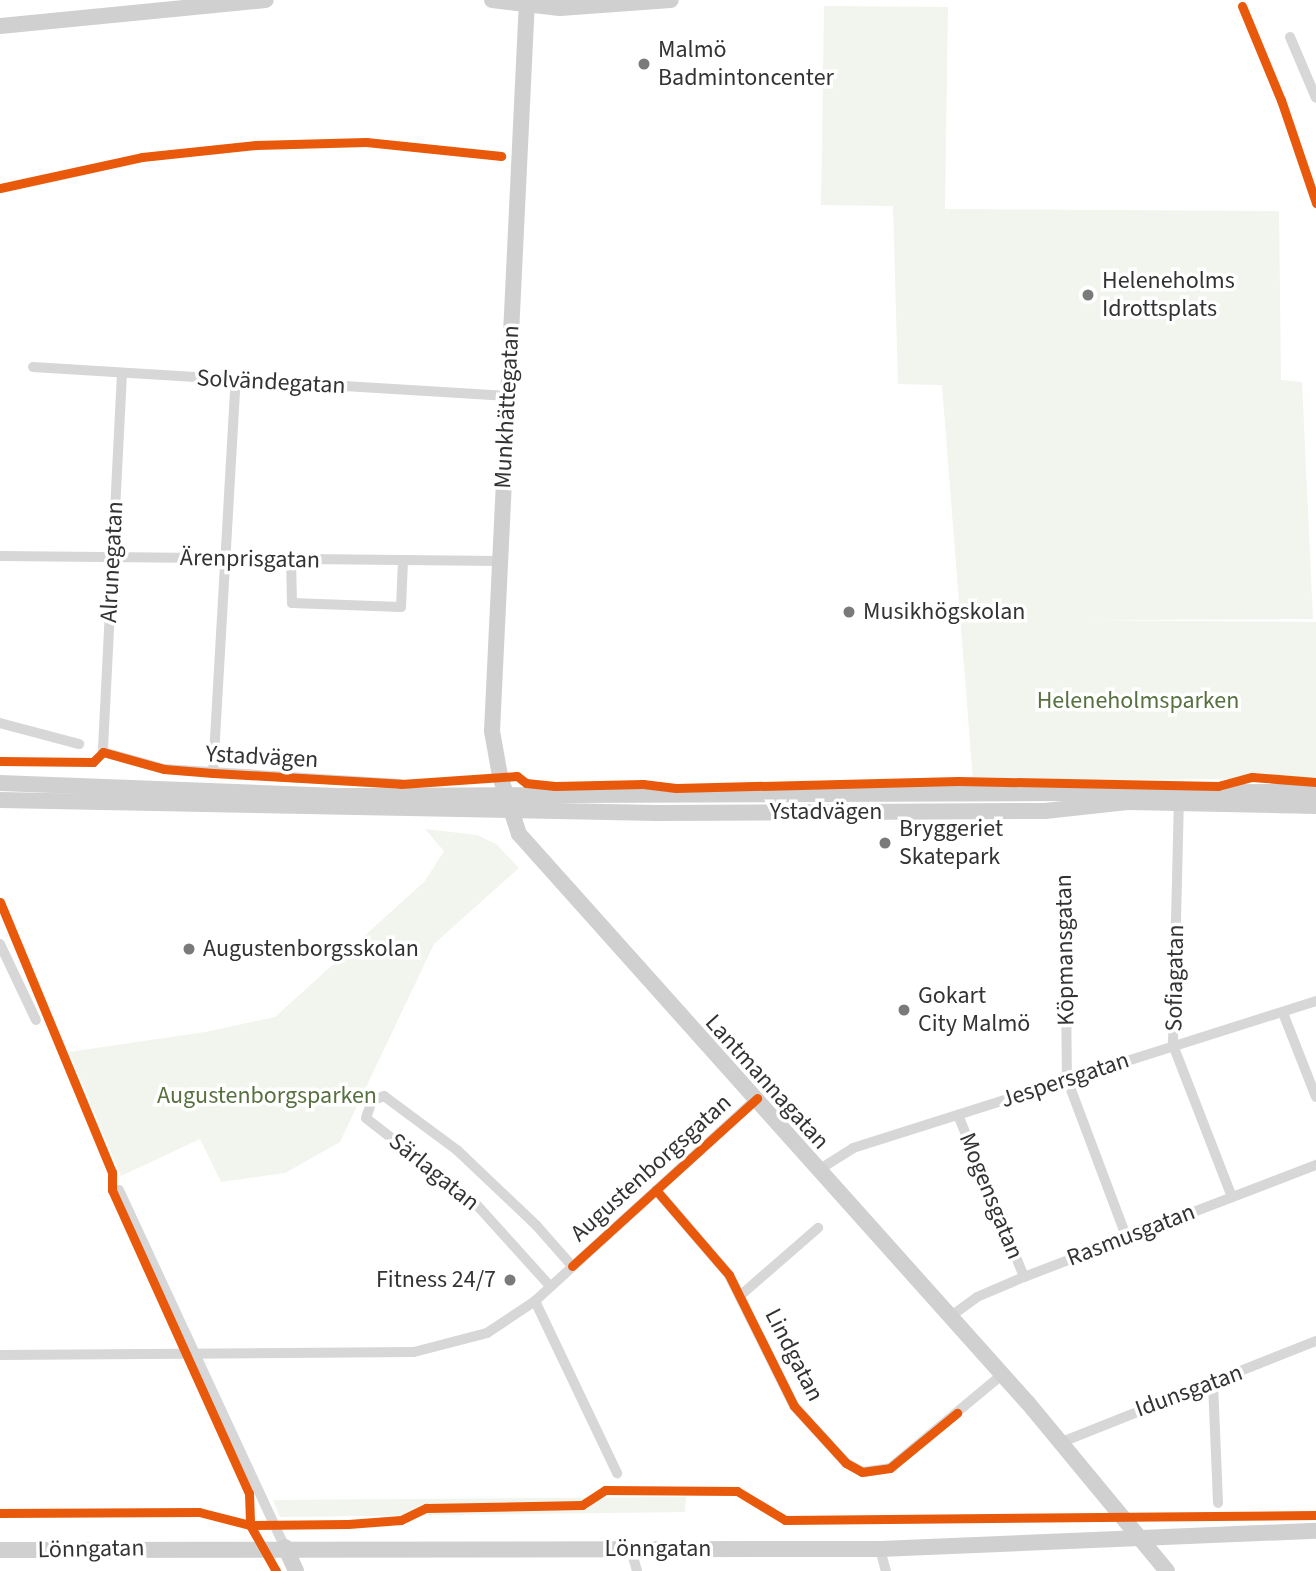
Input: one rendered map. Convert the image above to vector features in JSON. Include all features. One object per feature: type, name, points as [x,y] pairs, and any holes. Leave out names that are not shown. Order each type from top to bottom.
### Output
[{"type":"main road","points":[[0,26],[219,1],[266,0]]},
{"type":"main road","points":[[492,0],[561,8],[671,0]]},
{"type":"main road","name":"Munkhättegatan","points":[[510,812],[492,731],[528,3]]},
{"type":"main road","name":"Ystadvägen","points":[[0,783],[505,796],[1179,796],[1316,792]]},
{"type":"main road","name":"Ystadvägen","points":[[0,800],[510,812],[1045,811],[1095,803],[1179,796],[1316,806]]},
{"type":"main road","name":"Lantmannagatan","points":[[510,812],[537,859],[757,1098],[1003,1374],[1167,1571]]},
{"type":"main road","name":"Lönngatan","points":[[0,1550],[285,1547],[880,1549],[1142,1540],[1215,1533],[1316,1531]]},
{"type":"main road","points":[[285,1547],[296,1571]]},
{"type":"street","points":[[1290,37],[1316,98]]},
{"type":"street","name":"Solvändegatan","points":[[33,368],[508,396]]},
{"type":"street","name":"Alrunegatan","points":[[103,752],[122,373]]},
{"type":"street","points":[[213,774],[236,380]]},
{"type":"street","name":"Ärenprisgatan","points":[[0,556],[500,561]]},
{"type":"street","points":[[292,559],[292,603],[401,607],[403,561]]},
{"type":"street","points":[[0,723],[79,744]]},
{"type":"street","name":"Ystadvägen","points":[[103,752],[164,769],[401,784],[417,795]]},
{"type":"street","name":"Sofiagatan","points":[[1179,796],[1173,1045],[1232,1197]]},
{"type":"street","name":"Köpmansgatan","points":[[1065,895],[1067,1079],[1126,1236]]},
{"type":"street","points":[[0,944],[36,1020]]},
{"type":"street","name":"Jespersgatan","points":[[820,1169],[853,1148],[1316,1001]]},
{"type":"street","points":[[1283,1013],[1316,1097]]},
{"type":"street","name":"Särlagatan","points":[[550,1286],[475,1203],[366,1118],[372,1101],[384,1096],[458,1151],[536,1225],[572,1266]]},
{"type":"street","name":"Augustenborgsgatan","points":[[0,1355],[197,1357],[414,1352],[487,1333],[535,1301],[757,1098]]},
{"type":"street","name":"Mogensgatan","points":[[958,1115],[1024,1276]]},
{"type":"street","name":"Rasmusgatan","points":[[951,1316],[977,1297],[1024,1276],[1316,1165]]},
{"type":"street","points":[[119,1190],[285,1547]]},
{"type":"street","name":"Lindgatan","points":[[656,1190],[742,1294],[794,1406],[846,1463],[862,1472],[890,1468],[1003,1374]]},
{"type":"street","points":[[742,1294],[818,1228]]},
{"type":"street","points":[[535,1301],[617,1473]]},
{"type":"street","name":"Idunsgatan","points":[[1062,1442],[1316,1341]]},
{"type":"street","points":[[1213,1383],[1218,1503]]},
{"type":"street","points":[[880,1549],[886,1571]]},
{"type":"street","points":[[631,1550],[637,1571]]},
{"type":"green space","name":"Heleneholms Idrottsplats","points":[[824,6],[948,7],[945,209],[1279,211],[1281,380],[1302,382],[1313,619],[1081,620],[1316,622],[1316,778],[973,781],[942,385],[898,384],[893,206],[821,205]]},
{"type":"green space","name":"Augustenborgsparken","points":[[425,829],[477,835],[496,844],[519,868],[434,944],[340,1142],[285,1173],[221,1182],[200,1139],[121,1176],[69,1052],[205,1032],[275,1017],[425,881],[444,851]]},
{"type":"green space","points":[[686,1497],[685,1512],[280,1517],[273,1500]]},
{"type":"cycle path","points":[[1242,6],[1281,100],[1316,203]]},
{"type":"cycle path","points":[[0,188],[142,157],[256,145],[366,142],[501,156]]},
{"type":"cycle path","points":[[0,761],[93,762],[103,752],[164,769],[401,784],[517,776],[526,783],[555,786],[643,784],[676,788],[958,781],[1218,786],[1252,777],[1316,782]]},
{"type":"cycle path","points":[[0,902],[112,1172],[112,1190],[249,1493],[250,1525],[276,1571]]},
{"type":"cycle path","points":[[572,1266],[757,1098]]},
{"type":"cycle path","points":[[656,1190],[729,1275],[794,1406],[846,1463],[862,1472],[890,1468],[957,1413]]},
{"type":"cycle path","points":[[0,1513],[199,1512],[250,1525],[348,1524],[401,1520],[426,1508],[582,1505],[605,1490],[737,1491],[785,1520],[1316,1515]]},
{"type":"place","name":"Malmö Badmintoncenter","points":[[644,64]]},
{"type":"place","name":"Heleneholms Idrottsplats","points":[[1088,295]]},
{"type":"place","name":"Musikhögskolan","points":[[849,612]]},
{"type":"place","name":"Bryggeriet Skatepark","points":[[885,843]]},
{"type":"place","name":"Augustenborgsskolan","points":[[189,949]]},
{"type":"place","name":"Gokart City Malmö","points":[[904,1010]]},
{"type":"place","name":"Fitness 24/7","points":[[510,1280]]},
{"type":"park label","name":"Heleneholmsparken","points":[[1138,701]]}]
